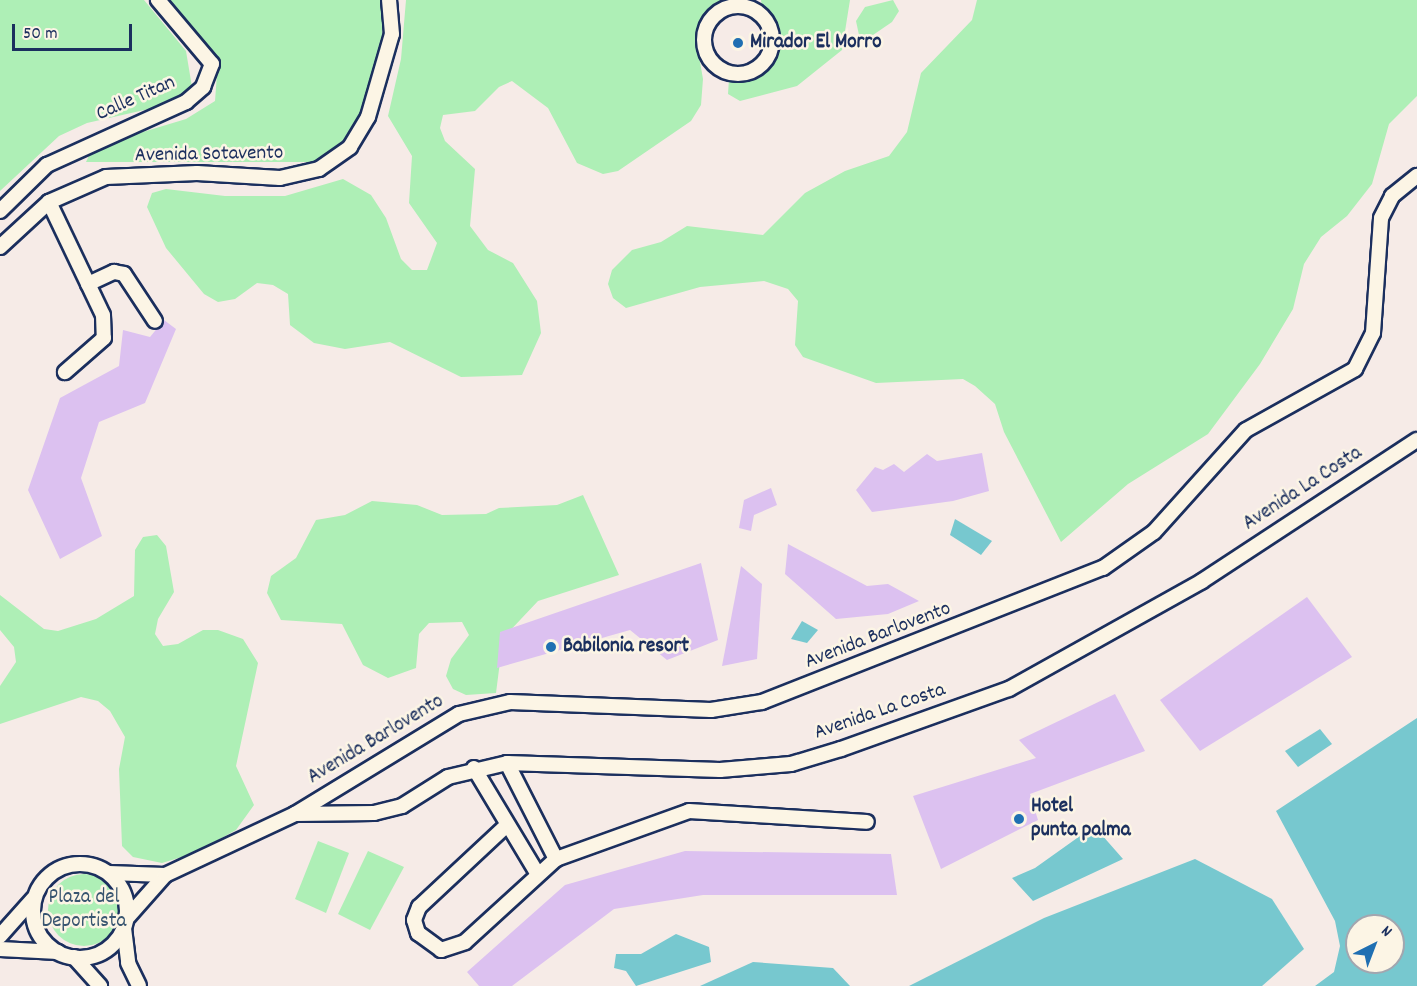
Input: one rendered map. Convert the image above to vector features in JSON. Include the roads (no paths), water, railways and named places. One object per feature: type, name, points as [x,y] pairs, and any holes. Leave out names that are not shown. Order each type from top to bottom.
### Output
[{"type":"street","name":"Calle Titan","points":[[0,211],[47,165],[186,102],[203,87],[212,64],[158,0]]},
{"type":"street","name":"Avenida Sotavento","points":[[0,247],[49,202],[106,177],[197,173],[280,178],[319,169],[350,147],[368,117],[392,34],[389,0]]},
{"type":"street","points":[[745,3],[764,16],[771,28],[772,48],[760,68],[731,74],[709,58],[704,36],[717,13],[745,3]]},
{"type":"street","name":"Avenida Barlovento","points":[[126,923],[165,875],[295,814],[443,722],[476,708],[528,702],[711,710],[762,702],[1103,568],[1154,532],[1246,430],[1336,384],[1355,369],[1373,333],[1381,218],[1392,196],[1417,176]]},
{"type":"street","points":[[49,202],[103,315],[104,338],[65,372]]},
{"type":"street","points":[[88,284],[114,272],[124,274],[155,321]]},
{"type":"street","name":"Avenida La Costa","points":[[295,814],[392,808],[474,768],[507,763],[720,770],[792,764],[905,727],[1009,689],[1202,581],[1417,440]]},
{"type":"street","points":[[507,763],[556,859]]},
{"type":"street","points":[[474,768],[537,873]]},
{"type":"street","points":[[507,825],[419,907],[414,920],[418,933],[441,950],[454,949],[537,873],[556,859],[689,811],[867,822]]},
{"type":"street","points":[[0,936],[58,868],[76,864],[109,873],[126,901],[128,963],[139,986]]},
{"type":"street","name":"Avenida Barlovento","points":[[109,873],[165,875]]},
{"type":"street","points":[[36,894],[36,928],[59,952]]},
{"type":"street","points":[[0,949],[59,952],[74,957],[105,951],[126,923]]},
{"type":"street","points":[[74,957],[100,986]]},
{"type":"water","points":[[955,519],[992,541],[981,555],[950,535]]},
{"type":"water","points":[[802,621],[818,630],[807,643],[791,639]]},
{"type":"water","points":[[1417,718],[1417,986],[1315,986],[1334,972],[1340,946],[1335,921],[1276,811]]},
{"type":"water","points":[[1320,729],[1332,744],[1298,767],[1285,751]]},
{"type":"water","points":[[1094,826],[1123,859],[1033,901],[1012,878],[1035,868]]},
{"type":"water","points":[[1195,859],[1272,899],[1304,949],[1262,986],[909,986],[1044,918]]},
{"type":"water","points":[[676,934],[709,947],[711,962],[636,986],[626,971],[614,968],[616,954],[641,954]]},
{"type":"water","points":[[753,962],[833,968],[850,986],[700,986]]},
{"type":"place","name":"Mirador El Morro","points":[[738,43]]},
{"type":"place","name":"Babilonia resort","points":[[551,647]]},
{"type":"place","name":"Hotel punta palma","points":[[1019,819]]},
{"type":"park label","name":"Plaza del Deportista","points":[[84,910]]}]
